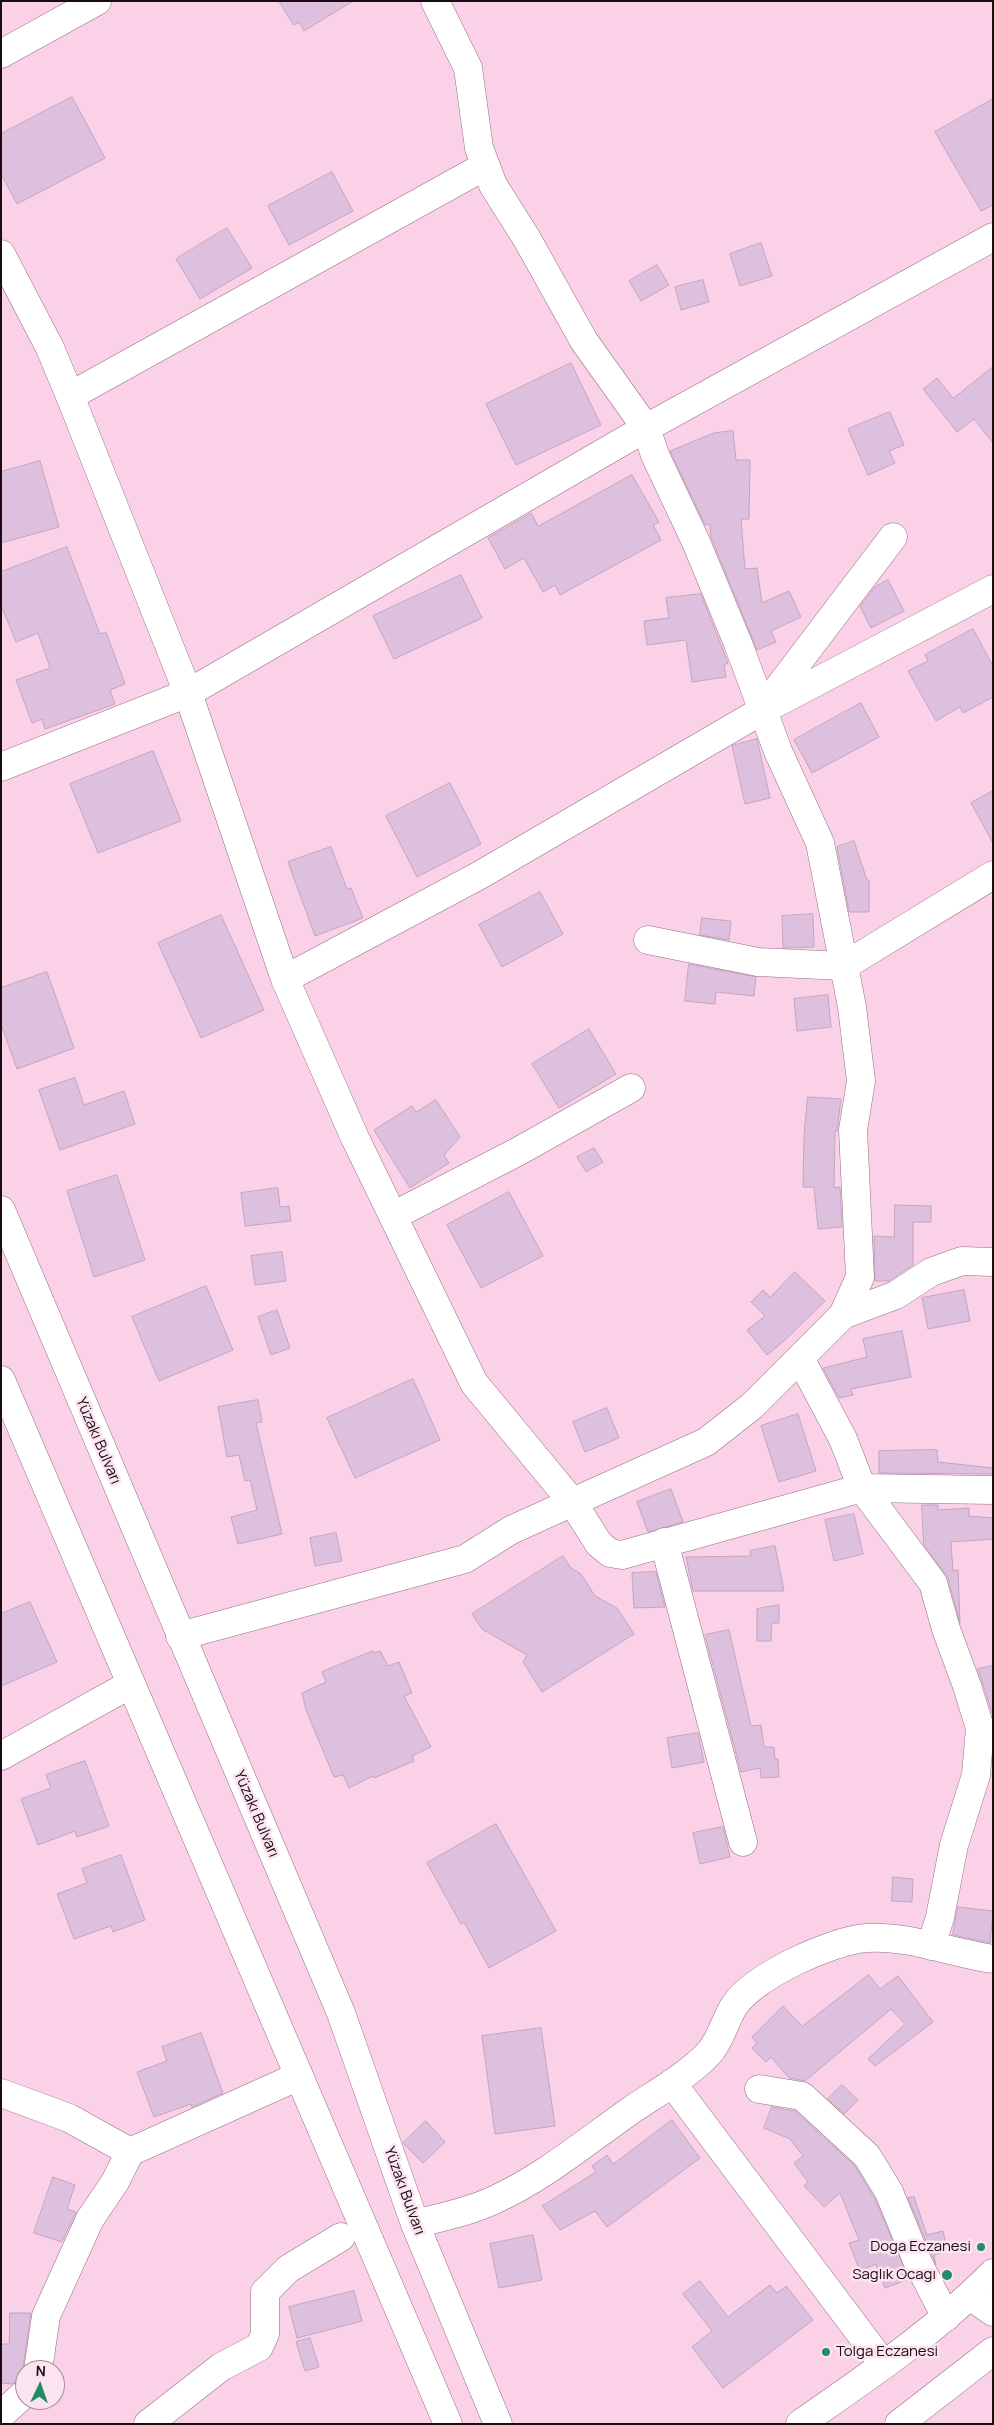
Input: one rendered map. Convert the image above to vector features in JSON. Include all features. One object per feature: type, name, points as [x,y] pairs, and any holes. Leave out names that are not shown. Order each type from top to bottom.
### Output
[{"type":"street","points":[[1,54],[97,1]]},
{"type":"street","points":[[180,1636],[464,1559],[511,1530],[706,1442],[752,1406],[843,1315],[860,1277],[854,1130],[861,1081],[844,966],[820,843],[778,751],[700,551],[655,455],[646,428],[584,341],[527,239],[492,185],[479,148],[468,68],[435,1]]},
{"type":"street","points":[[70,396],[485,166]]},
{"type":"street","points":[[1,767],[188,693],[646,428],[993,238]]},
{"type":"street","points":[[1,254],[50,348],[70,396],[188,693],[285,978],[355,1138],[474,1383],[573,1503],[599,1544],[610,1553],[622,1555],[862,1488],[993,1490]]},
{"type":"street","points":[[763,710],[893,537]]},
{"type":"street","points":[[285,978],[480,875],[763,710],[993,589]]},
{"type":"street","points":[[648,940],[758,962],[844,966],[993,875]]},
{"type":"street","points":[[393,1216],[519,1151],[631,1088]]},
{"type":"street","name":"Yüzakı Bulvarı","points":[[1,1210],[341,2013],[415,2224],[498,2424]]},
{"type":"street","points":[[843,1315],[896,1295],[939,1269],[962,1261],[993,1262]]},
{"type":"street","points":[[800,1358],[842,1439],[862,1488],[933,1583],[980,1728],[976,1775],[954,1845],[940,1917],[931,1946]]},
{"type":"street","points":[[1,1380],[448,2424]]},
{"type":"street","points":[[664,1542],[743,1842]]},
{"type":"street","points":[[1,1756],[131,1684]]},
{"type":"street","points":[[415,2224],[462,2212],[494,2200],[531,2180],[672,2082],[710,2052],[735,2005],[761,1979],[828,1947],[866,1938],[913,1942],[962,1954],[993,1959]]},
{"type":"street","points":[[39,2360],[46,2316],[90,2219],[115,2182],[130,2152],[299,2076]]},
{"type":"street","points":[[672,2082],[884,2365]]},
{"type":"street","points":[[759,2089],[802,2096],[867,2156],[889,2192],[918,2263],[946,2317]]},
{"type":"street","points":[[1,2092],[70,2118],[130,2152]]},
{"type":"street","points":[[148,2424],[220,2367],[259,2346],[265,2334],[265,2292],[288,2269],[341,2237]]},
{"type":"street","points":[[800,2424],[884,2365],[946,2317],[993,2273]]},
{"type":"street","points":[[970,2296],[993,2312]]},
{"type":"street","points":[[899,2424],[993,2351]]},
{"type":"street","points":[[1,2415],[15,2402]]},
{"type":"building","points":[[279,1],[353,1],[304,31],[299,22],[294,25]]},
{"type":"building","points":[[72,97],[105,158],[17,204],[1,174],[1,134]]},
{"type":"building","points":[[993,99],[993,205],[981,211],[935,132]]},
{"type":"building","points":[[332,172],[353,211],[289,245],[268,206]]},
{"type":"building","points":[[227,228],[252,268],[200,299],[176,259]]},
{"type":"building","points":[[761,243],[772,276],[740,286],[730,254]]},
{"type":"building","points":[[657,265],[669,285],[641,301],[629,281]]},
{"type":"building","points":[[703,280],[709,302],[681,310],[675,287]]},
{"type":"building","points":[[571,363],[601,425],[516,465],[486,404]]},
{"type":"building","points":[[993,367],[993,443],[974,419],[957,432],[923,389],[937,378],[953,398]]},
{"type":"building","points":[[890,412],[904,445],[889,451],[895,463],[868,475],[848,429]]},
{"type":"building","points":[[733,431],[736,460],[750,460],[749,519],[741,519],[745,569],[757,568],[762,603],[789,591],[801,617],[771,631],[776,642],[757,650],[711,537],[710,524],[705,525],[670,451],[714,433]]},
{"type":"building","points":[[40,461],[59,527],[1,543],[1,472]]},
{"type":"building","points":[[632,475],[659,522],[653,525],[661,540],[560,595],[555,585],[543,592],[524,558],[505,569],[488,538],[531,513],[538,526]]},
{"type":"building","points":[[67,547],[100,634],[106,632],[125,684],[110,690],[115,704],[45,729],[42,719],[32,723],[16,680],[50,668],[38,633],[16,642],[1,605],[1,572]]},
{"type":"building","points":[[461,575],[482,618],[394,659],[373,616]]},
{"type":"building","points":[[888,580],[904,611],[871,628],[860,606],[875,587]]},
{"type":"building","points":[[701,594],[728,663],[724,665],[726,677],[692,682],[686,640],[647,645],[644,621],[669,618],[666,598]]},
{"type":"building","points":[[973,629],[993,666],[993,697],[963,713],[960,707],[936,721],[908,671],[928,661],[925,655]]},
{"type":"building","points":[[861,703],[879,737],[812,773],[794,740]]},
{"type":"building","points":[[757,739],[770,798],[745,804],[732,746]]},
{"type":"building","points":[[153,751],[181,821],[98,853],[70,784]]},
{"type":"building","points":[[450,783],[481,844],[417,877],[386,816]]},
{"type":"building","points":[[993,791],[993,843],[971,803]]},
{"type":"building","points":[[854,841],[867,880],[869,880],[869,912],[849,912],[837,847]]},
{"type":"building","points":[[331,847],[347,889],[351,888],[363,918],[315,936],[288,862]]},
{"type":"building","points":[[540,892],[563,934],[502,967],[479,925]]},
{"type":"building","points":[[813,914],[814,947],[783,948],[782,916]]},
{"type":"building","points":[[221,915],[264,1010],[201,1038],[158,943]]},
{"type":"building","points":[[702,918],[731,921],[729,940],[700,935]]},
{"type":"building","points":[[689,964],[756,977],[754,996],[716,992],[715,1004],[685,1001]]},
{"type":"building","points":[[47,972],[74,1048],[17,1069],[1,1024],[1,988]]},
{"type":"building","points":[[828,995],[831,1027],[797,1031],[794,999]]},
{"type":"building","points":[[589,1029],[616,1074],[559,1108],[532,1064]]},
{"type":"building","points":[[75,1078],[84,1105],[124,1091],[135,1124],[60,1150],[39,1090]]},
{"type":"building","points":[[808,1097],[841,1099],[837,1131],[835,1131],[834,1188],[840,1187],[842,1227],[818,1229],[814,1187],[803,1187],[804,1135]]},
{"type":"building","points":[[436,1100],[460,1137],[444,1155],[449,1163],[410,1188],[374,1130],[412,1106],[416,1112]]},
{"type":"building","points":[[594,1148],[603,1162],[586,1172],[577,1157]]},
{"type":"building","points":[[117,1175],[145,1260],[94,1277],[67,1191]]},
{"type":"building","points":[[278,1188],[280,1207],[289,1206],[291,1221],[245,1226],[241,1193]]},
{"type":"building","points":[[509,1192],[543,1256],[481,1288],[447,1225]]},
{"type":"building","points":[[895,1205],[931,1206],[931,1222],[913,1222],[913,1265],[889,1281],[875,1281],[874,1236],[894,1237]]},
{"type":"building","points":[[282,1252],[286,1281],[255,1285],[251,1256]]},
{"type":"building","points":[[795,1272],[825,1301],[767,1355],[747,1330],[765,1316],[751,1302],[763,1290],[770,1297]]},
{"type":"building","points":[[206,1286],[233,1350],[159,1381],[132,1317]]},
{"type":"building","points":[[964,1290],[970,1321],[928,1329],[922,1298]]},
{"type":"building","points":[[277,1310],[290,1348],[271,1355],[258,1317]]},
{"type":"building","points":[[902,1331],[911,1377],[851,1389],[853,1395],[839,1398],[823,1368],[867,1357],[863,1339]]},
{"type":"building","points":[[413,1379],[440,1440],[355,1478],[327,1418]]},
{"type":"building","points":[[258,1400],[262,1422],[256,1423],[282,1534],[238,1544],[231,1517],[257,1510],[250,1480],[245,1481],[239,1455],[227,1457],[218,1407]]},
{"type":"building","points":[[607,1408],[619,1438],[585,1452],[573,1422]]},
{"type":"building","points":[[798,1414],[816,1471],[779,1482],[761,1426]]},
{"type":"building","points":[[937,1450],[938,1462],[993,1468],[993,1474],[879,1473],[879,1451]]},
{"type":"building","points":[[671,1489],[683,1522],[648,1532],[637,1502]]},
{"type":"building","points":[[922,1505],[938,1505],[938,1510],[969,1508],[969,1516],[993,1518],[993,1539],[951,1542],[953,1571],[958,1570],[960,1623],[948,1578],[924,1545]]},
{"type":"building","points":[[854,1514],[863,1554],[834,1561],[825,1520]]},
{"type":"building","points":[[336,1533],[342,1561],[315,1566],[310,1538]]},
{"type":"building","points":[[775,1546],[784,1591],[693,1591],[686,1557],[751,1556],[750,1551]]},
{"type":"building","points":[[563,1556],[571,1568],[581,1574],[595,1596],[617,1608],[634,1634],[542,1692],[523,1662],[527,1655],[482,1629],[472,1614]]},
{"type":"building","points":[[656,1572],[665,1607],[634,1608],[632,1573]]},
{"type":"building","points":[[30,1602],[57,1662],[1,1686],[1,1614]]},
{"type":"building","points":[[779,1605],[779,1623],[772,1623],[771,1641],[757,1641],[757,1609]]},
{"type":"building","points":[[729,1630],[751,1726],[761,1725],[764,1747],[774,1747],[775,1759],[778,1759],[779,1777],[761,1778],[760,1768],[741,1772],[705,1635]]},
{"type":"building","points":[[373,1651],[374,1653],[380,1651],[388,1666],[399,1662],[412,1693],[404,1696],[431,1747],[412,1756],[414,1761],[374,1778],[373,1776],[349,1788],[343,1775],[334,1777],[306,1710],[302,1693],[326,1682],[322,1672]]},
{"type":"building","points":[[993,1666],[993,1716],[978,1669]]},
{"type":"building","points":[[698,1733],[704,1762],[672,1768],[667,1738]]},
{"type":"building","points":[[85,1761],[109,1826],[77,1837],[75,1831],[38,1845],[21,1799],[51,1788],[46,1775]]},
{"type":"building","points":[[496,1824],[556,1931],[489,1968],[464,1922],[461,1924],[427,1863]]},
{"type":"building","points":[[723,1827],[730,1857],[700,1864],[693,1833]]},
{"type":"building","points":[[121,1855],[145,1920],[113,1932],[111,1926],[74,1939],[57,1894],[87,1883],[82,1869]]},
{"type":"building","points":[[893,1877],[913,1879],[912,1902],[892,1901]]},
{"type":"building","points":[[958,1907],[993,1911],[990,1943],[953,1935]]},
{"type":"building","points":[[869,1975],[880,1989],[898,1976],[933,2022],[875,2066],[868,2059],[905,2024],[891,2009],[805,2081],[789,2078],[771,2057],[766,2062],[752,2048],[757,2043],[752,2037],[783,2006],[802,2026]]},
{"type":"building","points":[[541,2028],[555,2126],[495,2134],[482,2036]]},
{"type":"building","points":[[201,2033],[223,2093],[192,2107],[191,2104],[154,2117],[137,2072],[167,2061],[162,2047]]},
{"type":"building","points":[[842,2085],[858,2100],[844,2114],[828,2099]]},
{"type":"building","points":[[772,2107],[795,2111],[855,2166],[875,2199],[909,2279],[885,2288],[876,2264],[860,2271],[849,2243],[859,2240],[840,2193],[824,2207],[804,2186],[808,2182],[794,2163],[803,2156],[790,2139],[764,2128]]},
{"type":"building","points":[[672,2120],[700,2158],[607,2227],[595,2211],[560,2230],[542,2206],[596,2172],[592,2166],[607,2155],[613,2164]]},
{"type":"building","points":[[426,2121],[445,2142],[423,2163],[403,2143]]},
{"type":"building","points":[[53,2177],[75,2185],[67,2209],[76,2212],[62,2242],[34,2233]]},
{"type":"building","points":[[914,2197],[927,2235],[943,2231],[948,2251],[934,2255],[936,2265],[908,2198]]},
{"type":"building","points":[[533,2235],[542,2280],[499,2288],[490,2244]]},
{"type":"building","points":[[700,2281],[728,2317],[770,2285],[777,2293],[786,2286],[813,2320],[723,2388],[692,2347],[712,2331],[683,2294]]},
{"type":"building","points":[[354,2291],[362,2321],[297,2338],[289,2307]]},
{"type":"building","points":[[10,2313],[31,2313],[24,2360],[15,2360],[15,2383],[12,2384],[1,2383],[1,2344],[9,2344]]},
{"type":"building","points":[[310,2338],[319,2367],[305,2371],[296,2342]]},
{"type":"place","name":"Doga Eczanesi","points":[[981,2247]]},
{"type":"place","name":"Saglık Ocagı","points":[[947,2275]]},
{"type":"place","name":"Tolga Eczanesi","points":[[826,2352]]}]
